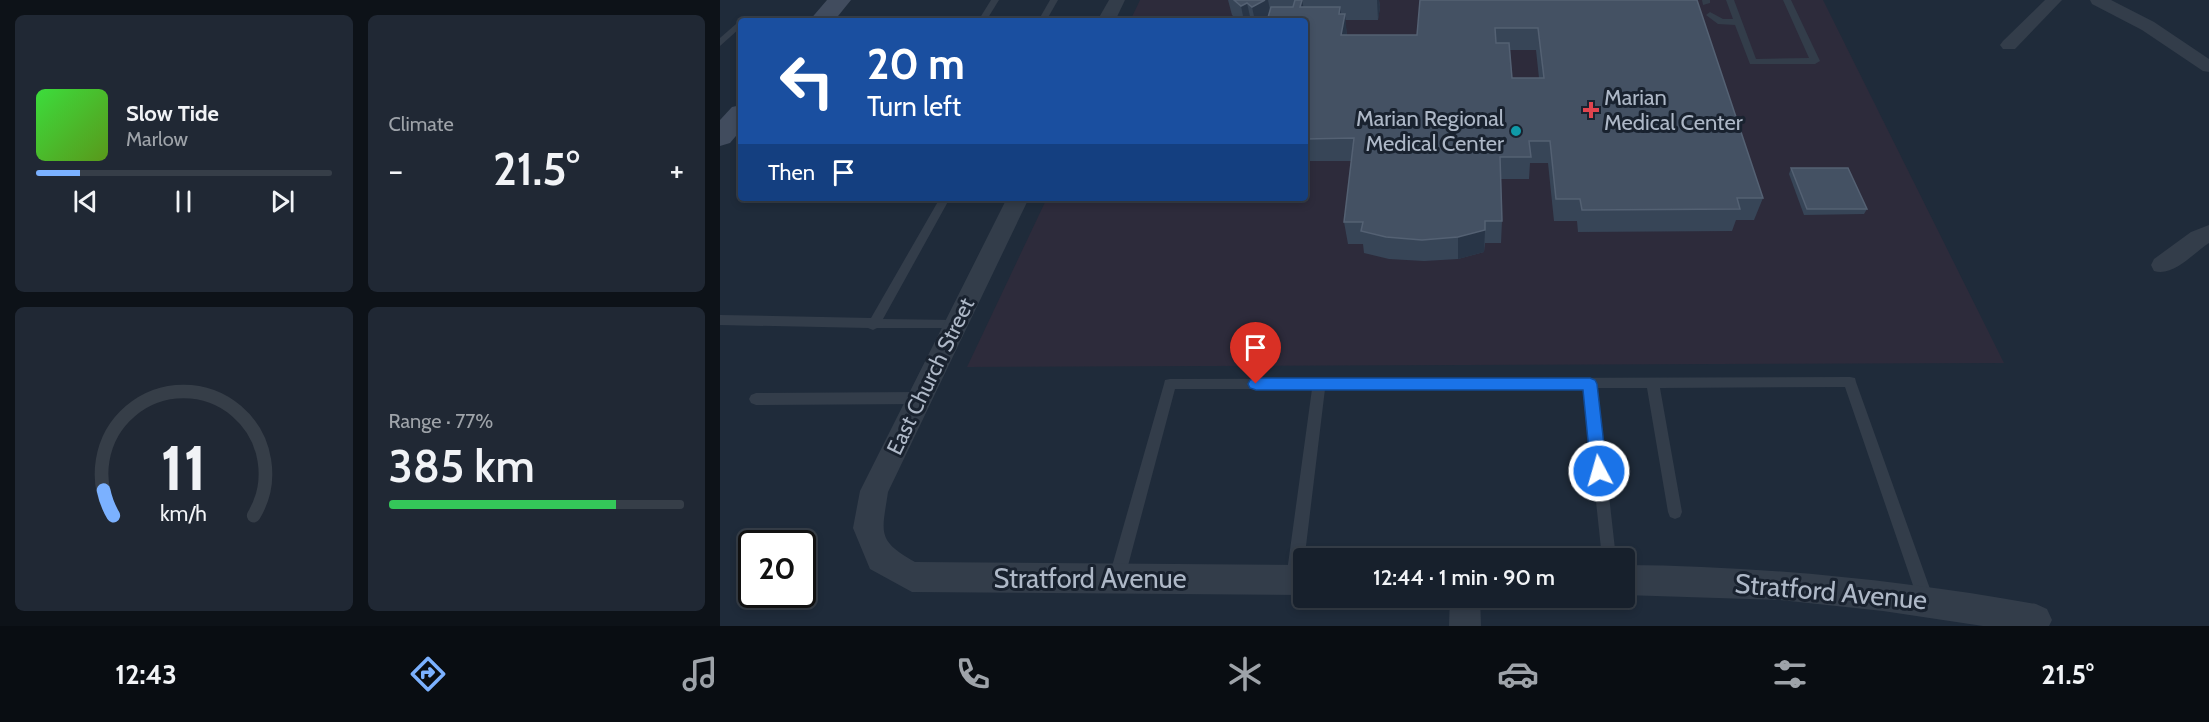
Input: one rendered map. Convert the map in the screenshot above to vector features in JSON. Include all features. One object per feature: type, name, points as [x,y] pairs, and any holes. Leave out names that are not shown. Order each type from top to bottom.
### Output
[{"type":"street","points":[[824,18],[840,0]]},
{"type":"street","points":[[1108,18],[1117,0]]},
{"type":"street","points":[[2009,45],[2054,0]]},
{"type":"street","points":[[2098,0],[2148,26],[2207,64]]},
{"type":"street","name":"East Church Street","points":[[881,559],[868,528],[874,491],[1017,201]]},
{"type":"street","points":[[2162,265],[2209,233]]},
{"type":"street","name":"Stratford Avenue","points":[[881,559],[912,577],[1293,580]]},
{"type":"street","name":"Stratford Avenue","points":[[1635,580],[1674,579],[1830,588],[1926,600],[2039,623]]},
{"type":"street","points":[[1465,608],[1465,626]]},
{"type":"lane","points":[[984,18],[995,0]]},
{"type":"lane","points":[[1044,18],[1054,0]]},
{"type":"lane","points":[[1730,0],[1753,62],[1815,62],[1787,0]]},
{"type":"lane","points":[[1710,15],[1721,22],[1738,22]]},
{"type":"lane","points":[[720,27],[738,27]]},
{"type":"lane","points":[[720,43],[738,27]]},
{"type":"lane","points":[[873,325],[943,201]]},
{"type":"lane","points":[[720,320],[955,326]]},
{"type":"lane","points":[[1117,579],[1170,384],[1850,382],[1926,600]]},
{"type":"lane","points":[[1302,548],[1319,384]]},
{"type":"lane","points":[[1590,384],[1608,548]]},
{"type":"lane","points":[[1653,384],[1675,512]]},
{"type":"lane","points":[[756,399],[919,398]]},
{"type":"shaded area","name":"Marian Medical Center","points":[[1140,0],[1823,0],[2004,363],[967,367],[1046,201],[1308,201],[1308,18],[1131,18]]},
{"type":"building","points":[[1234,0],[1265,0],[1252,7],[1247,3],[1241,6]]},
{"type":"building","name":"Marian Regional Medical Center","points":[[1295,0],[1302,0],[1300,7],[1340,7],[1339,14],[1345,14],[1341,35],[1417,35],[1420,0],[1697,0],[1763,198],[1737,198],[1740,209],[1582,210],[1580,199],[1556,199],[1550,141],[1529,141],[1531,157],[1500,157],[1502,221],[1485,221],[1485,230],[1458,237],[1422,240],[1386,237],[1361,231],[1363,222],[1344,222],[1354,138],[1308,139],[1308,18],[1268,18],[1271,7],[1293,7]],"holes":[[[1495,28],[1538,28],[1544,78],[1512,78],[1509,43],[1496,43]]]},
{"type":"building","points":[[1791,168],[1848,168],[1867,209],[1807,209]]},
{"type":"place","name":"Marian Medical Center","points":[[1591,110]]},
{"type":"place","name":"Marian Regional Medical Center","points":[[1516,131]]},
{"type":"route","points":[[1256,384],[1590,384],[1599,471]]}]
